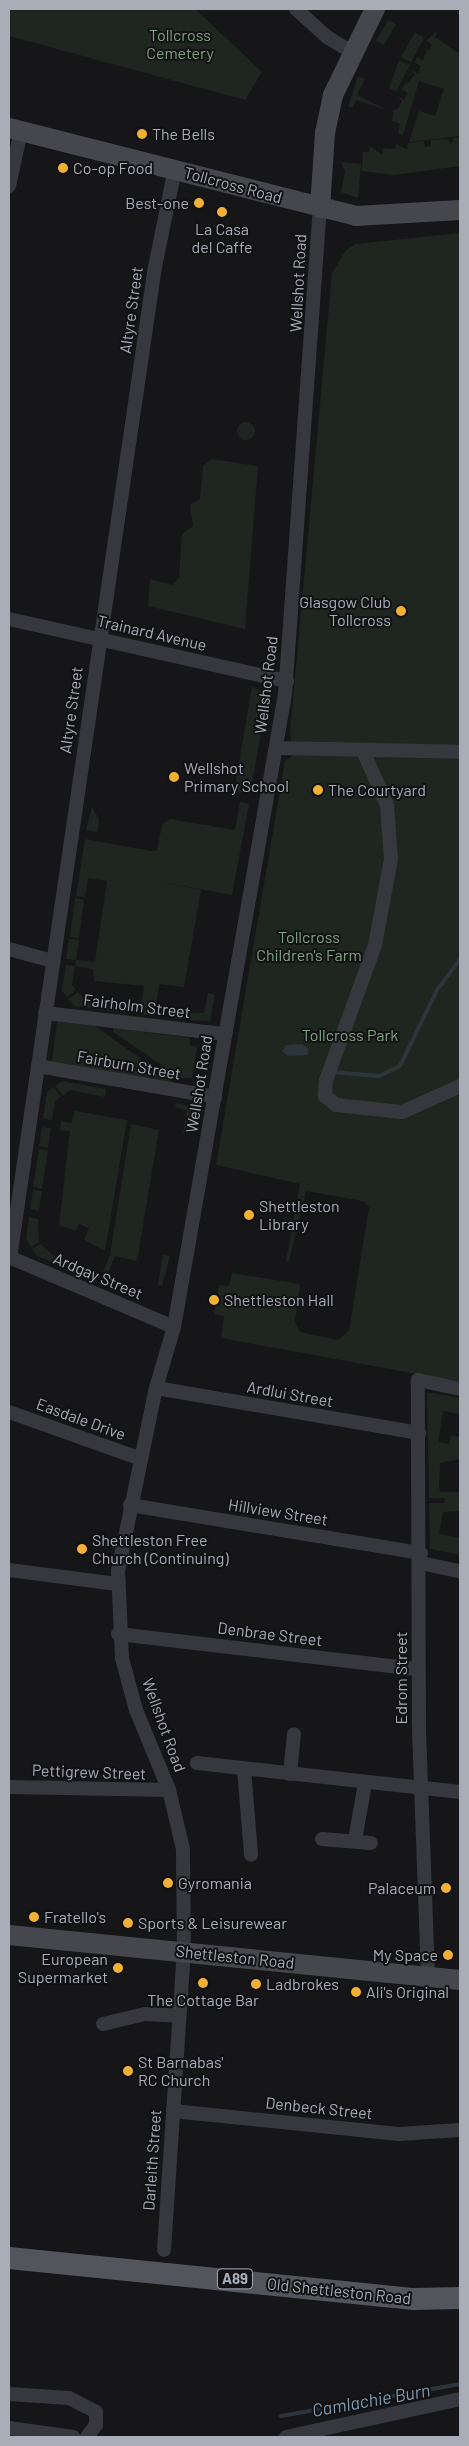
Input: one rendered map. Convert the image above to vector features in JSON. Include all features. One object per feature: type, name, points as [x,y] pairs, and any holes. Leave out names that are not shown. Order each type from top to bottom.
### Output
[{"type":"main road","name":"Old Shettleston Road","points":[[9,2258],[414,2299],[460,2298]]},
{"type":"street","points":[[296,9],[327,37],[352,52]]},
{"type":"street","points":[[320,208],[327,120],[352,52],[375,9]]},
{"type":"street","points":[[9,186],[15,130]]},
{"type":"street","name":"Tollcross Road","points":[[15,130],[175,169],[320,208],[375,218],[460,210]]},
{"type":"street","name":"Altyre Street","points":[[9,1257],[159,240],[175,169]]},
{"type":"street","name":"Wellshot Road","points":[[184,1952],[184,1849],[169,1790],[136,1710],[118,1634],[117,1584],[130,1506],[156,1388],[174,1327],[287,681],[320,208]]},
{"type":"street","name":"Trainard Avenue","points":[[9,619],[287,681]]},
{"type":"street","points":[[276,748],[460,752]]},
{"type":"street","points":[[363,750],[387,805],[391,859],[376,945],[326,1080],[325,1096],[336,1104],[396,1112],[413,1110],[460,1086]]},
{"type":"street","points":[[9,948],[53,961]]},
{"type":"street","name":"Fairholm Street","points":[[45,1013],[225,1034]]},
{"type":"street","name":"Fairburn Street","points":[[38,1066],[215,1097]]},
{"type":"street","name":"Ardgay Street","points":[[9,1257],[174,1327]]},
{"type":"street","name":"Edrom Street","points":[[428,1976],[419,1730],[418,1669],[421,1558],[418,1380],[460,1389]]},
{"type":"street","name":"Ardlui Street","points":[[156,1388],[419,1433]]},
{"type":"street","name":"Easdale Drive","points":[[9,1412],[141,1460]]},
{"type":"street","name":"Hillview Street","points":[[130,1506],[421,1558],[460,1571]]},
{"type":"street","points":[[9,1570],[117,1584]]},
{"type":"street","name":"Denbrae Street","points":[[118,1634],[418,1669]]},
{"type":"street","points":[[290,1774],[294,1734]]},
{"type":"street","points":[[197,1763],[460,1792]]},
{"type":"street","points":[[244,1769],[251,1855]]},
{"type":"street","points":[[356,1840],[365,1783]]},
{"type":"street","name":"Pettigrew Street","points":[[9,1787],[169,1790]]},
{"type":"street","points":[[322,1839],[356,1840],[371,1843]]},
{"type":"street","name":"Shettleston Road","points":[[9,1935],[460,1980]]},
{"type":"street","name":"Darleith Street","points":[[164,2250],[184,1952]]},
{"type":"street","points":[[103,2024],[145,2014],[179,2016]]},
{"type":"street","name":"Denbeck Street","points":[[173,2111],[399,2134],[460,2130]]},
{"type":"street","points":[[9,2394],[69,2398],[96,2412],[96,2425],[87,2437]]},
{"type":"street","points":[[286,2437],[460,2399]]},
{"type":"street","points":[[9,2428],[74,2437]]},
{"type":"green space","name":"Tollcross Cemetery","points":[[9,9],[195,9],[262,72],[245,100],[9,36]]},
{"type":"green space","points":[[388,20],[396,24],[384,45],[376,41]]},
{"type":"green space","points":[[438,30],[435,37],[460,54],[460,136],[409,142],[419,111],[435,116],[444,89],[419,81],[403,135],[398,133],[400,124],[392,121],[394,112],[390,111],[398,109],[402,101],[397,96],[404,100],[408,93],[401,89],[415,75],[411,70],[418,73],[421,66],[415,63],[417,57],[423,60],[427,51],[422,48],[429,51],[432,44],[426,41]]},
{"type":"green space","points":[[415,32],[424,38],[411,62],[401,57]]},
{"type":"green space","points":[[399,60],[410,65],[396,92],[389,88]]},
{"type":"green space","points":[[358,76],[365,79],[357,95],[387,110],[356,100],[353,108],[348,107]]},
{"type":"green space","points":[[460,137],[460,166],[394,175],[362,171],[363,152],[369,152],[370,147],[382,154],[383,148],[395,149],[396,144],[407,149],[408,143],[424,141],[425,147],[431,146],[431,140],[447,139],[452,144],[453,138]]},
{"type":"green space","points":[[341,162],[361,164],[358,198],[341,192],[345,172]]},
{"type":"green space","name":"Tollcross Park","points":[[460,233],[460,1382],[221,1338],[224,1316],[214,1314],[219,1285],[229,1286],[232,1273],[300,1284],[295,1321],[300,1332],[338,1340],[349,1331],[369,1207],[363,1201],[306,1191],[289,1261],[286,1261],[300,1184],[216,1165],[285,761],[293,755],[290,733],[332,273],[346,250],[355,244]]},
{"type":"green space","points":[[246,422],[252,425],[255,431],[252,437],[246,440],[240,437],[237,431],[240,425]]},
{"type":"green space","points":[[211,459],[258,466],[245,629],[148,606],[150,579],[172,585],[179,578],[182,534],[193,526],[190,505],[200,499],[203,466]]},
{"type":"green space","points":[[252,687],[268,694],[250,794],[234,791]]},
{"type":"green space","points":[[240,802],[249,804],[232,895],[156,881],[201,890],[184,987],[159,984],[155,1016],[120,1012],[121,1003],[141,1005],[144,986],[94,981],[93,969],[75,966],[76,960],[95,962],[107,881],[88,878],[85,897],[76,896],[85,839],[152,851],[157,850],[162,825],[170,819],[235,830]]},
{"type":"green space","points":[[92,807],[99,819],[98,832],[86,830]]},
{"type":"green space","points":[[75,898],[84,900],[79,938],[70,937]]},
{"type":"green space","points":[[69,939],[79,940],[76,960],[66,959]]},
{"type":"green space","points":[[66,965],[75,966],[72,985],[76,990],[67,997],[62,991]]},
{"type":"green space","points":[[78,992],[84,999],[119,1003],[118,1012],[74,1006],[68,999]]},
{"type":"green space","points":[[208,993],[215,995],[210,1021],[189,1020],[190,1013],[204,1013]]},
{"type":"green space","points":[[57,1022],[94,1025],[176,1084],[52,1061]]},
{"type":"green space","points":[[113,1028],[190,1038],[190,1045],[197,1047],[192,1078],[181,1078],[113,1032]]},
{"type":"green space","points":[[62,1081],[106,1089],[105,1097],[70,1090],[63,1096],[55,1086]]},
{"type":"green space","points":[[53,1087],[61,1097],[55,1101],[52,1120],[43,1119],[47,1092]]},
{"type":"green space","points":[[176,1103],[195,1107],[190,1134],[183,1133],[187,1111],[175,1107]]},
{"type":"green space","points":[[75,1111],[127,1120],[105,1251],[84,1240],[89,1228],[79,1224],[76,1231],[59,1225],[70,1131],[60,1130],[61,1121],[71,1123]]},
{"type":"green space","points":[[131,1124],[159,1130],[137,1261],[115,1256],[104,1284],[99,1282],[110,1255]]},
{"type":"green space","points":[[42,1127],[51,1128],[48,1148],[39,1146]]},
{"type":"green space","points":[[39,1149],[48,1150],[42,1189],[33,1187]]},
{"type":"green space","points":[[33,1190],[42,1191],[39,1211],[30,1209]]},
{"type":"green space","points":[[29,1217],[38,1219],[39,1242],[31,1247],[26,1239]]},
{"type":"green space","points":[[40,1244],[53,1255],[78,1263],[75,1271],[37,1256],[32,1249]]},
{"type":"green space","points":[[163,1255],[170,1256],[162,1286],[158,1285]]},
{"type":"green space","points":[[427,1392],[460,1398],[460,1414],[443,1411],[438,1442],[449,1444],[451,1435],[460,1437],[460,1459],[440,1463],[439,1488],[441,1492],[460,1492],[460,1511],[443,1512],[439,1534],[460,1538],[460,1555],[430,1549],[429,1503],[444,1503],[445,1498],[429,1498]]},
{"type":"shaded area","points":[[302,1044],[309,1049],[307,1055],[288,1056],[282,1051],[286,1045]]},
{"type":"waterway","points":[[333,1072],[379,1076],[400,1066],[437,990],[460,959]]},
{"type":"waterway","name":"Camlachie Burn","points":[[281,2416],[460,2384]]},
{"type":"place","name":"The Bells","points":[[142,134]]},
{"type":"place","name":"Co-op Food","points":[[63,168]]},
{"type":"place","name":"Best-one","points":[[199,203]]},
{"type":"place","name":"La Casa del Caffe","points":[[222,212]]},
{"type":"place","name":"Glasgow Club Tollcross","points":[[401,611]]},
{"type":"place","name":"Wellshot Primary School","points":[[174,777]]},
{"type":"place","name":"The Courtyard","points":[[318,790]]},
{"type":"place","name":"Shettleston Library","points":[[249,1215]]},
{"type":"place","name":"Shettleston Hall","points":[[214,1300]]},
{"type":"place","name":"Shettleston Free Church (Continuing)","points":[[82,1549]]},
{"type":"place","name":"Gyromania","points":[[168,1883]]},
{"type":"place","name":"Palaceum","points":[[446,1888]]},
{"type":"place","name":"Fratello's","points":[[34,1917]]},
{"type":"place","name":"Sports & Leisurewear","points":[[128,1923]]},
{"type":"place","name":"My Space","points":[[448,1955]]},
{"type":"place","name":"European Supermarket","points":[[118,1968]]},
{"type":"place","name":"The Cottage Bar","points":[[203,1983]]},
{"type":"place","name":"Ladbrokes","points":[[256,1984]]},
{"type":"place","name":"Ali's Original","points":[[356,1992]]},
{"type":"place","name":"St Barnabas' RC Church","points":[[128,2071]]},
{"type":"park label","name":"Tollcross Children's Farm","points":[[309,946]]}]
